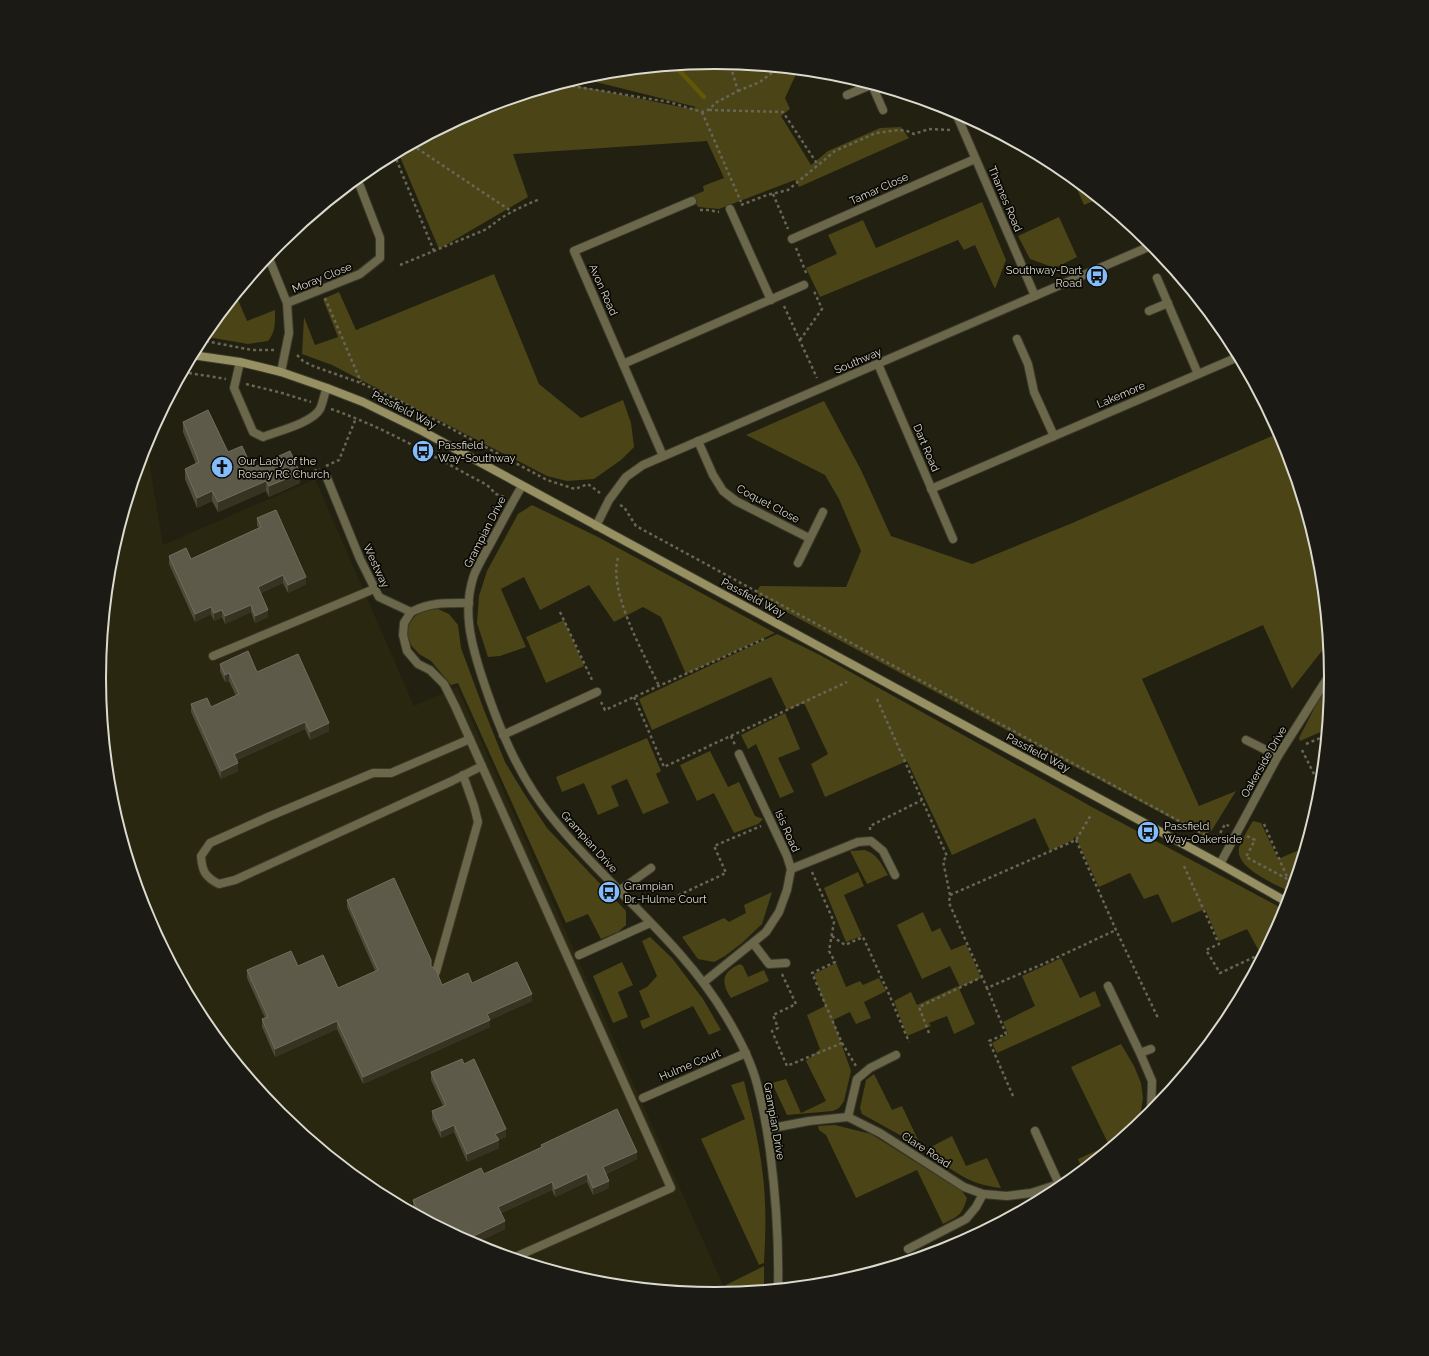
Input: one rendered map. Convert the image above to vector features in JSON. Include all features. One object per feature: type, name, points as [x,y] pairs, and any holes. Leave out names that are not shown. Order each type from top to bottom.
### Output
[{"type":"street","points":[[847,95],[864,88]]},
{"type":"street","points":[[874,90],[883,110]]},
{"type":"street","name":"Thames Road","points":[[958,120],[1035,296]]},
{"type":"street","name":"Tamar Close","points":[[792,239],[975,159]]},
{"type":"street","name":"Moray Close","points":[[287,303],[360,274],[380,258],[380,238],[360,186]]},
{"type":"street","name":"Avon Road","points":[[663,456],[574,251],[692,201]]},
{"type":"street","points":[[730,209],[771,300]]},
{"type":"street","name":"Southway","points":[[596,526],[609,500],[626,477],[644,465],[1146,248]]},
{"type":"street","points":[[270,262],[287,303],[289,332],[281,372]]},
{"type":"street","points":[[1157,278],[1198,374]]},
{"type":"street","points":[[623,364],[807,283]]},
{"type":"street","points":[[1149,311],[1168,303]]},
{"type":"street","points":[[1017,338],[1028,364],[1034,392],[1054,436]]},
{"type":"street","name":"Passfield Way","points":[[198,356],[240,362],[281,372],[363,402],[424,432],[1220,864],[1282,899]]},
{"type":"street","name":"Lakemore","points":[[931,489],[1233,359]]},
{"type":"street","points":[[240,362],[234,388],[253,432],[263,437],[307,420],[315,415],[320,409],[327,388]]},
{"type":"street","name":"Dart Road","points":[[878,364],[953,540]]},
{"type":"street","name":"Coquet Close","points":[[698,441],[713,475],[723,491],[736,501],[809,538]]},
{"type":"street","name":"Westway","points":[[327,478],[360,559],[379,597],[411,612]]},
{"type":"street","name":"Grampian Drive","points":[[522,486],[474,574],[468,603],[472,646],[487,693],[503,735],[523,776],[550,814],[618,891],[686,961],[704,982],[727,1017],[746,1053],[757,1083],[767,1129],[776,1194],[778,1284]]},
{"type":"street","points":[[798,563],[823,512]]},
{"type":"street","points":[[213,656],[374,589]]},
{"type":"street","points":[[468,603],[436,603],[422,606],[411,612],[404,623],[403,635],[407,651],[418,664],[430,670],[444,684],[671,1188],[519,1255]]},
{"type":"street","name":"Oakerside Drive","points":[[1220,864],[1278,756],[1324,684]]},
{"type":"street","points":[[503,735],[597,692]]},
{"type":"street","points":[[470,739],[390,773],[373,773],[268,817],[210,844],[201,856],[202,867],[209,879],[218,884],[235,880],[482,766]]},
{"type":"street","points":[[1246,740],[1278,756]]},
{"type":"street","name":"Isis Road","points":[[704,982],[766,932],[779,912],[787,890],[791,869],[787,856],[739,754]]},
{"type":"street","points":[[436,972],[478,822],[463,775]]},
{"type":"street","points":[[791,869],[858,842],[871,841],[882,851],[895,875]]},
{"type":"street","points":[[618,891],[651,868]]},
{"type":"street","points":[[579,955],[650,923]]},
{"type":"street","points":[[753,943],[770,964],[786,963]]},
{"type":"street","points":[[1108,986],[1152,1081],[1151,1102]]},
{"type":"street","points":[[1140,1053],[1151,1049]]},
{"type":"street","name":"Hulme Court","points":[[643,1098],[746,1053]]},
{"type":"street","points":[[767,1129],[809,1121],[848,1117],[857,1079],[870,1068],[896,1055]]},
{"type":"street","name":"Clare Road","points":[[848,1117],[880,1133],[964,1187],[983,1194],[1007,1196],[1030,1193],[1047,1188]]},
{"type":"street","points":[[1036,1131],[1058,1181]]},
{"type":"street","points":[[908,1248],[966,1219],[976,1208],[983,1194]]},
{"type":"path","points":[[732,69],[738,91]]},
{"type":"path","points":[[708,110],[717,102],[760,82],[773,72]]},
{"type":"path","points":[[573,86],[669,102],[702,112],[708,110],[783,112],[818,165]]},
{"type":"path","points":[[702,112],[742,205]]},
{"type":"path","points":[[692,201],[695,210],[720,212],[788,190],[835,151],[876,133],[899,130],[914,134],[930,129],[953,130]]},
{"type":"path","points":[[416,148],[511,211]]},
{"type":"path","points":[[396,159],[434,251]]},
{"type":"path","points":[[773,194],[792,239],[807,283]]},
{"type":"path","points":[[400,265],[487,229],[511,211],[540,199]]},
{"type":"path","points":[[800,340],[822,309],[813,288]]},
{"type":"path","points":[[324,296],[361,383]]},
{"type":"path","points":[[780,296],[817,378]]},
{"type":"path","points":[[207,341],[252,350],[272,349]]},
{"type":"path","points":[[298,355],[303,361],[361,383],[400,400],[547,480],[575,489],[588,484]]},
{"type":"path","points":[[187,373],[229,380]]},
{"type":"path","points":[[244,383],[314,403]]},
{"type":"path","points":[[324,407],[356,418],[403,440],[487,485],[496,494]]},
{"type":"path","points":[[314,471],[339,460],[356,418]]},
{"type":"path","points":[[624,506],[636,526],[1216,841],[1225,824]]},
{"type":"path","points":[[618,558],[616,566],[620,600],[659,686]]},
{"type":"path","points":[[560,612],[605,710],[766,638]]},
{"type":"path","points":[[634,697],[664,767],[847,682]]},
{"type":"path","points":[[877,699],[947,856],[943,861],[950,895],[948,903],[987,988],[1006,1034],[989,1041],[1013,1096]]},
{"type":"path","points":[[1306,744],[1320,738]]},
{"type":"path","points":[[1302,750],[1315,776]]},
{"type":"path","points":[[871,841],[870,826],[922,800]]},
{"type":"path","points":[[950,895],[1076,840],[1091,815]]},
{"type":"path","points":[[662,903],[726,873],[714,846],[771,821]]},
{"type":"path","points":[[1264,824],[1288,879]]},
{"type":"path","points":[[1076,840],[1116,930],[1158,1018]]},
{"type":"path","points":[[1255,840],[1246,856],[1288,879]]},
{"type":"path","points":[[808,862],[834,922],[829,951],[834,962],[812,973],[842,1043],[855,1065],[863,1073]]},
{"type":"path","points":[[1184,866],[1219,944],[1206,950],[1220,973],[1256,956]]},
{"type":"path","points":[[987,988],[1116,930]]},
{"type":"path","points":[[832,936],[845,945],[863,937],[909,1042]]},
{"type":"path","points":[[777,963],[796,1004],[773,1015],[778,1028],[772,1031],[787,1066],[842,1043]]},
{"type":"path","points":[[929,1033],[919,1007],[982,977]]},
{"type":"shaded area","points":[[675,70],[754,70],[796,74],[785,98],[790,109],[781,116],[811,165],[828,151],[880,128],[901,127],[909,138],[799,187],[795,180],[719,209],[698,207],[692,196],[704,191],[703,186],[724,178],[707,141],[513,154],[528,197],[439,249],[400,157],[445,132],[481,115],[519,101],[576,86],[691,109],[696,107],[594,81],[635,74]]},
{"type":"shaded area","points":[[1077,189],[1093,201],[1084,205]]},
{"type":"shaded area","points":[[982,202],[1006,260],[995,289],[975,245],[964,250],[958,240],[820,297],[806,268],[837,254],[828,235],[863,220],[876,248]]},
{"type":"shaded area","points":[[1059,217],[1077,257],[1055,268],[1030,259],[1018,236]]},
{"type":"shaded area","points":[[494,274],[539,384],[581,418],[623,400],[631,423],[634,447],[621,460],[594,479],[567,481],[547,476],[332,365],[302,354],[304,317],[315,345],[338,337],[323,299],[339,292],[356,330]]},
{"type":"shaded area","points":[[238,299],[247,321],[275,310],[274,330],[271,338],[268,341],[248,344],[210,337]]},
{"type":"shaded area","points":[[824,401],[861,470],[891,536],[972,564],[1070,524],[1273,436],[1291,482],[1303,520],[1312,559],[1318,599],[1323,651],[1292,689],[1263,625],[1142,679],[1199,806],[1236,791],[1212,830],[1204,836],[755,595],[760,586],[846,587],[861,551],[839,499],[825,475],[746,435]]},
{"type":"shaded area","points":[[148,455],[163,545],[315,479],[414,706],[457,687],[723,1285],[714,1287],[675,1286],[635,1282],[596,1275],[519,1255],[481,1241],[445,1224],[376,1184],[313,1136],[284,1109],[257,1080],[231,1049],[208,1016],[168,947],[138,874],[126,836],[117,797],[111,757],[107,718],[106,678],[107,638],[111,599],[117,559],[126,520]]},
{"type":"shaded area","points":[[532,505],[598,537],[775,633],[686,674],[661,617],[643,607],[614,622],[589,585],[540,610],[524,577],[501,589],[526,647],[500,656],[488,657],[477,623],[479,596],[487,571],[518,514]]},
{"type":"shaded area","points":[[438,609],[449,614],[458,625],[461,648],[484,710],[505,762],[525,795],[547,828],[626,911],[626,925],[618,932],[601,939],[588,914],[566,923],[458,683],[451,685],[431,661],[419,654],[411,645],[407,627],[415,616],[425,610]]},
{"type":"shaded area","points":[[564,620],[584,666],[546,683],[526,637]]},
{"type":"shaded area","points":[[777,634],[820,655],[1092,807],[1279,907],[1259,951],[1247,929],[1219,941],[1205,909],[1172,923],[1158,894],[1144,899],[1130,873],[1099,887],[1075,836],[1073,840],[1050,851],[1035,818],[952,855],[907,761],[825,797],[811,764],[828,754],[804,703],[787,710],[771,677],[652,730],[639,699]]},
{"type":"shaded area","points":[[1323,694],[1321,732],[1300,741],[1299,738],[1317,703]]},
{"type":"shaded area","points":[[785,713],[800,749],[778,758],[794,792],[780,798],[756,744],[748,749],[741,735]]},
{"type":"shaded area","points":[[647,738],[661,771],[656,774],[669,803],[643,814],[627,779],[611,786],[619,806],[598,815],[584,783],[562,792],[556,777]]},
{"type":"shaded area","points":[[710,751],[728,787],[739,782],[755,816],[763,819],[758,824],[734,833],[714,793],[697,801],[680,765]]},
{"type":"shaded area","points":[[1253,821],[1261,823],[1278,859],[1298,850],[1285,889],[1258,875],[1243,863],[1239,856],[1239,848]]},
{"type":"shaded area","points":[[865,850],[876,857],[888,875],[867,884],[850,851]]},
{"type":"shaded area","points":[[858,872],[864,886],[844,895],[862,936],[846,942],[824,888]]},
{"type":"shaded area","points":[[772,892],[762,924],[742,943],[725,956],[714,962],[698,959],[682,937],[724,918],[729,922],[746,913],[744,905]]},
{"type":"shaded area","points":[[923,912],[932,932],[940,928],[951,950],[966,944],[981,978],[960,987],[950,966],[922,979],[897,925]]},
{"type":"shaded area","points":[[650,937],[672,958],[703,999],[721,1030],[709,1035],[693,1006],[643,1029],[640,1021],[650,1017],[639,991],[647,987],[657,976],[642,941]]},
{"type":"shaded area","points":[[1061,958],[1080,998],[1095,991],[1101,1006],[997,1053],[992,1043],[1008,1034],[1003,1022],[1035,1006],[1022,976]]},
{"type":"shaded area","points":[[622,962],[633,985],[618,992],[628,1017],[613,1023],[593,976]]},
{"type":"shaded area","points":[[836,963],[846,987],[860,981],[863,985],[879,978],[886,991],[864,1002],[871,1018],[856,1024],[850,1012],[833,1020],[851,1071],[844,1101],[839,1108],[833,1111],[787,1115],[772,1083],[786,1079],[801,1113],[826,1101],[806,1061],[820,1049],[807,1015],[825,1006],[814,974]]},
{"type":"shaded area","points":[[740,964],[743,966],[748,977],[764,970],[769,981],[731,998],[724,983],[726,974]]},
{"type":"shaded area","points":[[958,986],[975,1024],[954,1034],[947,1016],[929,1023],[931,1026],[907,1036],[894,1001],[911,992],[917,1005]]},
{"type":"shaded area","points":[[1121,1044],[1134,1066],[1141,1083],[1143,1098],[1141,1111],[1140,1114],[1108,1143],[1071,1067]]},
{"type":"shaded area","points":[[874,1074],[892,1110],[902,1106],[919,1142],[916,1144],[862,1114],[860,1108],[866,1080]]},
{"type":"shaded area","points":[[744,1081],[758,1142],[763,1173],[765,1211],[764,1263],[759,1265],[701,1139],[745,1119],[731,1085]]},
{"type":"shaded area","points":[[835,1125],[871,1134],[962,1191],[967,1198],[961,1212],[956,1217],[943,1224],[917,1170],[856,1198],[826,1135],[819,1130],[818,1126]]},
{"type":"shaded area","points":[[952,1136],[966,1166],[987,1158],[1001,1188],[984,1185],[970,1180],[935,1159],[931,1155],[927,1149]]},
{"type":"shaded area","points":[[1100,1149],[1080,1164],[1078,1159]]},
{"type":"shaded area","points":[[764,1266],[764,1285],[727,1287],[726,1285]]},
{"type":"building","name":"Our Lady of the Rosary RC Church","points":[[208,410],[228,452],[242,446],[252,468],[290,451],[300,473],[269,486],[266,481],[218,502],[212,491],[197,498],[185,469],[199,462],[183,422]]},
{"type":"building","points":[[276,510],[306,577],[288,585],[283,575],[258,587],[268,610],[255,616],[251,605],[225,616],[222,610],[214,613],[211,607],[195,614],[169,556],[186,548],[191,559],[261,527],[257,518]]},
{"type":"building","points":[[248,651],[257,672],[298,654],[329,723],[310,732],[305,722],[234,754],[238,763],[221,771],[191,704],[207,698],[211,707],[239,694],[229,673],[225,675],[220,664]]},
{"type":"building","points":[[394,878],[431,960],[431,966],[436,970],[442,985],[468,973],[472,983],[517,962],[532,994],[487,1014],[490,1020],[363,1077],[337,1021],[275,1049],[262,1019],[268,1017],[247,970],[291,951],[298,966],[323,955],[338,988],[378,970],[347,900]]},
{"type":"building","points":[[462,1059],[464,1064],[474,1059],[506,1129],[495,1134],[499,1140],[467,1154],[454,1125],[441,1131],[432,1111],[446,1105],[431,1072]]},
{"type":"building","points":[[617,1109],[637,1152],[603,1167],[609,1181],[593,1188],[587,1174],[555,1189],[552,1182],[498,1207],[505,1221],[472,1237],[417,1209],[413,1200],[481,1168],[484,1174],[542,1147],[541,1145]]},
{"type":"waterway","points":[[679,70],[704,97]]},
{"type":"place","name":"Southway-Dart Road","points":[[1097,276]]},
{"type":"place","name":"Passfield Way-Southway","points":[[423,451]]},
{"type":"place","name":"Our Lady of the Rosary RC Church","points":[[222,467]]},
{"type":"place","name":"Passfield Way-Oakerside","points":[[1148,832]]},
{"type":"place","name":"Grampian Dr.-Hulme Court","points":[[609,892]]}]
